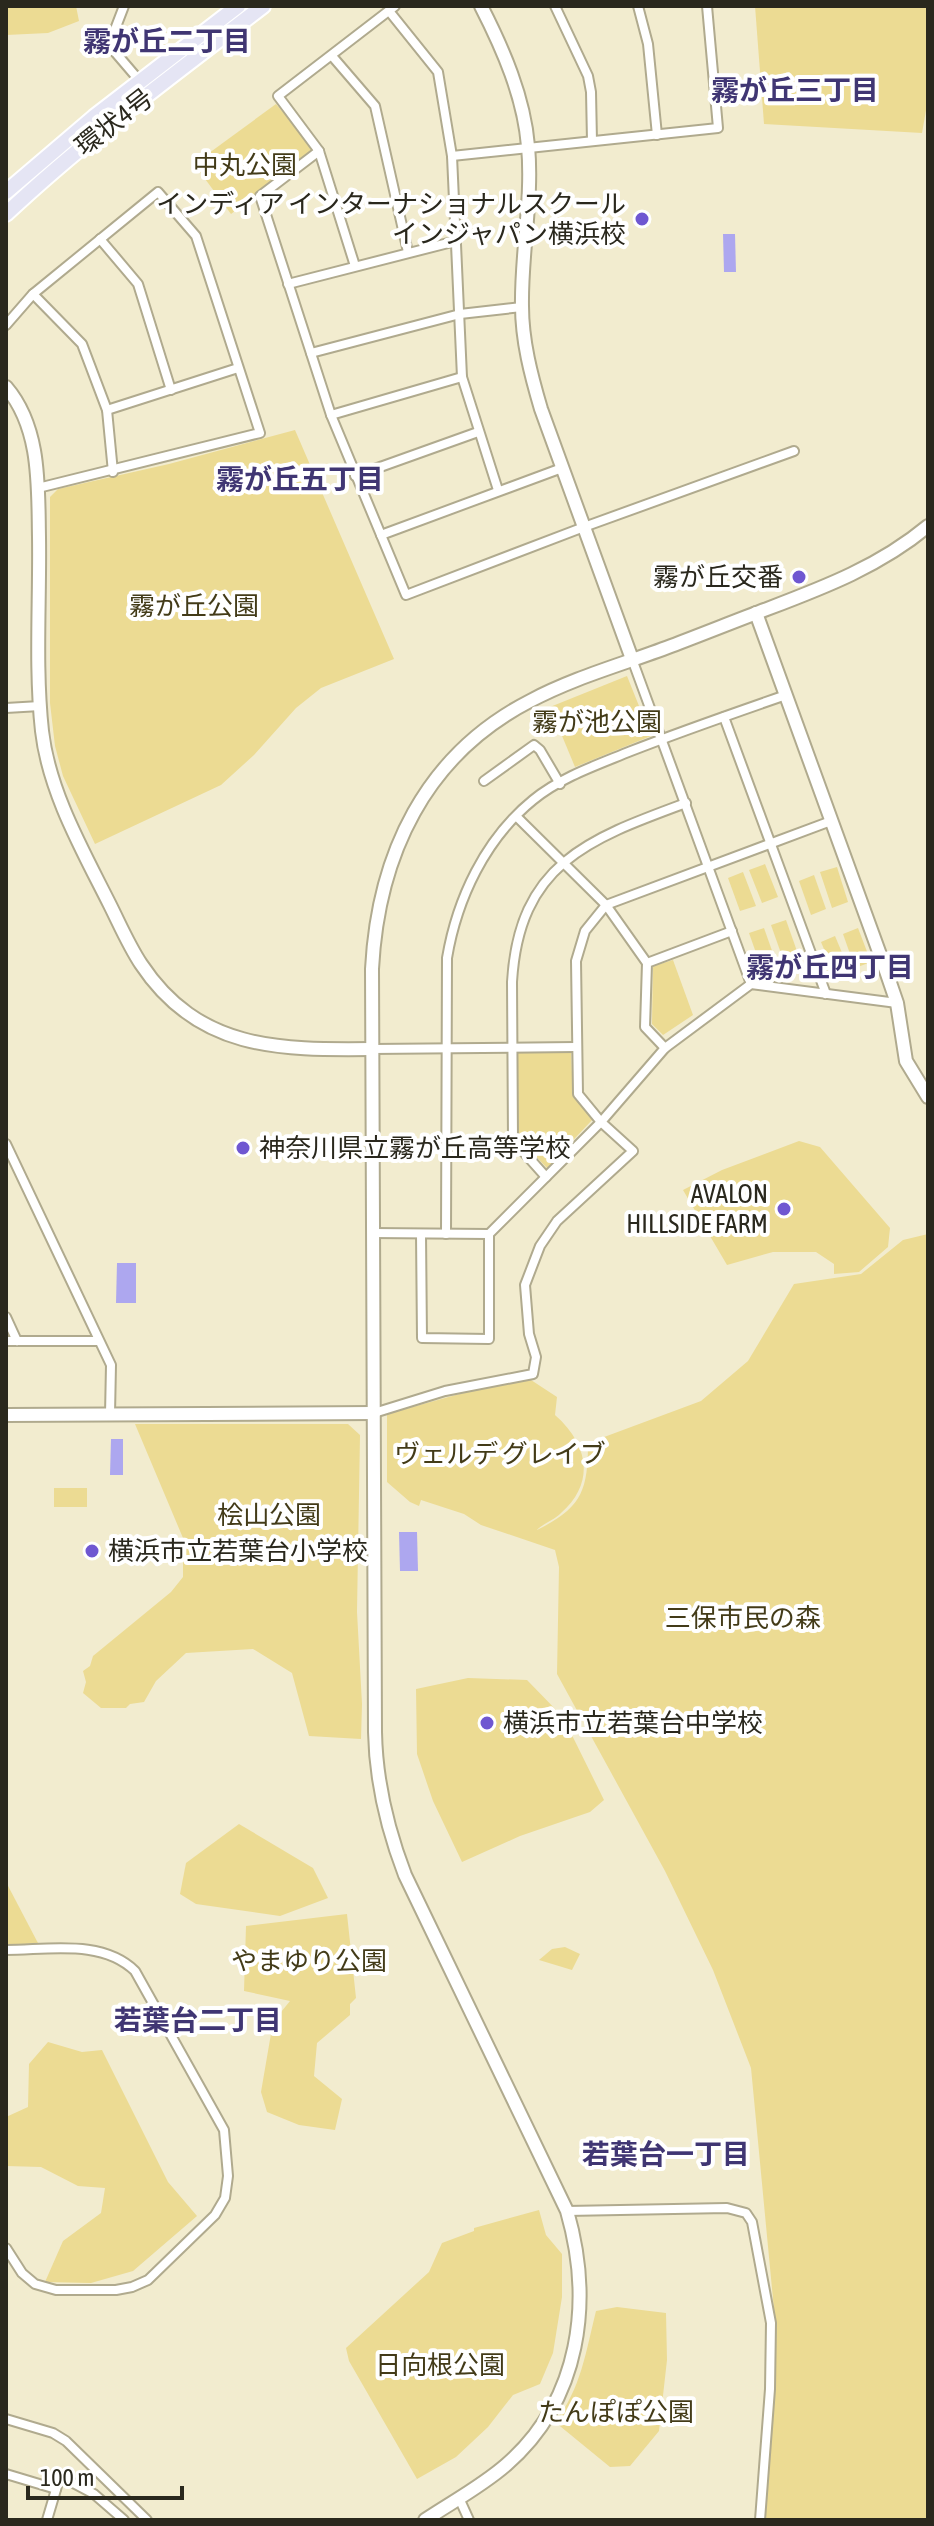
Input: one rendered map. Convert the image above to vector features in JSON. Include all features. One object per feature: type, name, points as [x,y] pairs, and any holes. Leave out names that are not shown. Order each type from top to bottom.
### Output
[{"type":"main road","name":"環状4号","points":[[6,214],[238,6]]},
{"type":"main road","name":"環状4号","points":[[6,192],[41,160],[263,6]]},
{"type":"street","points":[[124,6],[109,45],[145,88]]},
{"type":"street","points":[[481,6],[505,55],[526,129],[528,148],[522,307],[530,373],[751,984]]},
{"type":"street","points":[[555,6],[588,76],[592,141]]},
{"type":"street","points":[[638,6],[648,44],[657,135]]},
{"type":"street","points":[[452,156],[718,128],[707,6]]},
{"type":"street","points":[[355,266],[319,151],[278,96],[392,8],[438,72],[452,156],[462,377],[498,490]]},
{"type":"street","points":[[332,56],[375,106],[408,252]]},
{"type":"street","points":[[319,151],[260,196],[331,415],[406,595],[794,451]]},
{"type":"street","points":[[6,325],[33,294],[158,192],[196,236],[260,433],[113,472],[38,488]]},
{"type":"street","points":[[100,239],[138,284],[171,390]]},
{"type":"street","points":[[288,284],[456,241]]},
{"type":"street","points":[[33,294],[82,344],[107,410],[113,472]]},
{"type":"street","points":[[311,353],[460,314],[522,307]]},
{"type":"street","points":[[107,410],[238,368]]},
{"type":"street","points":[[331,415],[462,377]]},
{"type":"street","points":[[6,387],[19,407],[32,441],[38,488],[40,706],[46,755],[75,834],[125,936],[158,988],[195,1020],[239,1040],[267,1046],[372,1049],[576,1047]]},
{"type":"street","points":[[355,476],[478,432]]},
{"type":"street","points":[[381,535],[562,468]]},
{"type":"street","points":[[425,2520],[508,2463],[536,2433],[566,2376],[577,2338],[581,2298],[580,2268],[567,2211],[405,1875],[382,1804],[375,1753],[372,1049],[374,930],[380,900],[390,863],[426,793],[456,756],[501,717],[573,681],[841,581],[907,544],[928,526]]},
{"type":"street","points":[[756,613],[897,1003],[906,1061],[928,1097]]},
{"type":"street","points":[[446,1234],[447,958],[452,929],[471,878],[492,846],[533,800],[578,772],[786,695]]},
{"type":"street","points":[[9,707],[40,706]]},
{"type":"street","points":[[724,717],[826,994]]},
{"type":"street","points":[[484,781],[534,745],[560,784]]},
{"type":"street","points":[[546,1177],[513,1140],[511,1048],[514,957],[519,933],[545,882],[562,863],[607,833],[686,803]]},
{"type":"street","points":[[517,817],[606,905],[647,963],[645,1027],[665,1048]]},
{"type":"street","points":[[6,1415],[374,1413],[445,1391],[533,1374],[536,1357],[529,1334],[525,1285],[540,1246],[557,1221],[633,1151],[601,1122],[578,1094],[576,961],[585,931],[606,905],[831,821]]},
{"type":"street","points":[[647,963],[732,931]]},
{"type":"street","points":[[421,1234],[422,1338],[489,1339],[489,1234],[601,1122],[665,1048],[751,984],[897,1003]]},
{"type":"street","points":[[6,1144],[111,1365],[110,1414]]},
{"type":"street","points":[[373,1233],[489,1234]]},
{"type":"street","points":[[6,1317],[17,1341]]},
{"type":"street","points":[[6,1341],[98,1341]]},
{"type":"street","points":[[6,1950],[96,1950],[113,1954],[135,1971],[220,2119],[227,2148],[228,2176],[225,2198],[215,2215],[148,2280],[132,2287],[56,2290],[35,2284],[17,2267],[6,2248]]},
{"type":"street","points":[[567,2211],[727,2208],[746,2213],[752,2222],[771,2323],[770,2389],[760,2520]]},
{"type":"street","points":[[6,2419],[53,2433],[66,2441],[147,2520]]},
{"type":"street","points":[[6,2474],[56,2489]]},
{"type":"street","points":[[50,2519],[60,2476],[94,2494],[124,2520]]},
{"type":"street","points":[[459,2498],[469,2520]]},
{"type":"green space","points":[[6,6],[76,6],[79,21],[48,33],[6,35]]},
{"type":"green space","points":[[755,6],[928,6],[928,99],[922,133],[764,124]]},
{"type":"green space","name":"中丸公園","points":[[276,104],[315,150],[231,214],[194,164]]},
{"type":"green space","name":"霧が丘公園","points":[[295,430],[394,659],[321,688],[296,708],[254,755],[221,785],[95,844],[63,776],[55,746],[50,703],[50,497],[58,489],[169,464]]},
{"type":"green space","name":"霧が池公園","points":[[627,676],[651,736],[575,767],[550,707]]},
{"type":"green space","points":[[765,864],[778,897],[762,903],[749,870]]},
{"type":"green space","points":[[837,867],[848,902],[832,908],[820,872]]},
{"type":"green space","points":[[743,872],[756,906],[740,911],[728,878]]},
{"type":"green space","points":[[814,875],[826,909],[811,915],[799,881]]},
{"type":"green space","points":[[786,920],[798,954],[783,959],[771,925]]},
{"type":"green space","points":[[764,928],[776,962],[761,967],[749,933]]},
{"type":"green space","points":[[858,928],[871,962],[855,968],[843,934]]},
{"type":"green space","points":[[835,936],[848,967],[834,973],[821,942]]},
{"type":"green space","points":[[673,960],[693,1015],[663,1035],[652,1024],[653,966]]},
{"type":"green space","points":[[571,1050],[573,1097],[593,1119],[547,1168],[517,1137],[515,1051]]},
{"type":"green space","name":"AVALON HILLSIDE FARM","points":[[799,1141],[820,1147],[890,1228],[888,1247],[859,1272],[834,1274],[834,1264],[816,1252],[773,1252],[727,1265],[683,1190],[722,1170]]},
{"type":"green space","name":"三保市民の森","points":[[928,1234],[928,2520],[765,2520],[775,2389],[775,2320],[751,2068],[713,1970],[665,1871],[557,1674],[559,1567],[555,1550],[481,1525],[464,1514],[421,1500],[419,1506],[410,1502],[387,1482],[387,1414],[474,1390],[531,1380],[557,1397],[555,1415],[575,1438],[581,1451],[583,1476],[572,1501],[558,1516],[537,1530],[564,1514],[579,1497],[586,1474],[588,1443],[701,1401],[748,1361],[794,1284],[861,1274],[903,1240]]},
{"type":"green space","name":"桧山公園","points":[[135,1424],[348,1424],[360,1435],[357,1612],[361,1739],[309,1736],[292,1673],[253,1649],[186,1653],[156,1681],[144,1702],[130,1704],[126,1708],[101,1708],[83,1693],[86,1682],[83,1671],[90,1666],[93,1656],[171,1592],[183,1577],[183,1538]]},
{"type":"green space","points":[[54,1488],[87,1488],[87,1507],[54,1507]]},
{"type":"green space","points":[[468,1678],[527,1680],[563,1717],[604,1800],[590,1812],[520,1836],[462,1862],[433,1801],[417,1754],[416,1689]]},
{"type":"green space","points":[[239,1824],[313,1868],[328,1898],[280,1916],[196,1904],[180,1894],[186,1863]]},
{"type":"green space","points":[[6,1882],[39,1945],[6,1944]]},
{"type":"green space","name":"やまゆり公園","points":[[347,1914],[356,1998],[350,2004],[350,2015],[317,2043],[314,2076],[342,2099],[335,2130],[299,2125],[267,2112],[261,2092],[273,2022],[290,2001],[244,1991],[246,1926]]},
{"type":"green space","points":[[565,1947],[580,1954],[572,1970],[539,1960],[552,1949]]},
{"type":"green space","points":[[48,2042],[82,2052],[102,2050],[168,2182],[197,2216],[133,2271],[91,2283],[45,2282],[63,2241],[101,2213],[105,2188],[78,2186],[41,2167],[6,2166],[6,2117],[28,2107],[29,2064]]},
{"type":"green space","name":"日向根公園","points":[[539,2210],[546,2235],[562,2254],[562,2297],[553,2353],[540,2384],[513,2395],[488,2427],[456,2457],[417,2479],[349,2361],[346,2348],[429,2272],[442,2243],[474,2231],[474,2228]]},
{"type":"green space","name":"たんぽぽ公園","points":[[617,2307],[666,2313],[667,2360],[659,2431],[630,2466],[610,2467],[555,2422],[577,2383],[596,2311]]},
{"type":"shaded area","points":[[723,234],[735,234],[736,272],[724,272]]},
{"type":"shaded area","points":[[117,1263],[136,1263],[136,1303],[116,1303]]},
{"type":"shaded area","points":[[111,1439],[123,1439],[123,1475],[110,1475]]},
{"type":"shaded area","points":[[399,1532],[417,1532],[418,1571],[400,1571]]},
{"type":"place","name":"インディア インターナショナルスクール インジャパン横浜校","points":[[642,219]]},
{"type":"place","name":"霧が丘交番","points":[[799,577]]},
{"type":"place","name":"神奈川県立霧が丘高等学校","points":[[243,1148]]},
{"type":"place","name":"AVALON HILLSIDE FARM","points":[[784,1209]]},
{"type":"place","name":"横浜市立若葉台小学校","points":[[92,1551]]},
{"type":"place","name":"横浜市立若葉台中学校","points":[[487,1723]]},
{"type":"district","name":"霧が丘二丁目","points":[[167,41]]},
{"type":"district","name":"霧が丘三丁目","points":[[795,90]]},
{"type":"district","name":"霧が丘五丁目","points":[[300,479]]},
{"type":"district","name":"霧が丘四丁目","points":[[830,967]]},
{"type":"district","name":"若葉台二丁目","points":[[198,2020]]},
{"type":"district","name":"若葉台一丁目","points":[[666,2154]]},
{"type":"park label","name":"ヴェルデ グレイブ","points":[[500,1454]]}]
